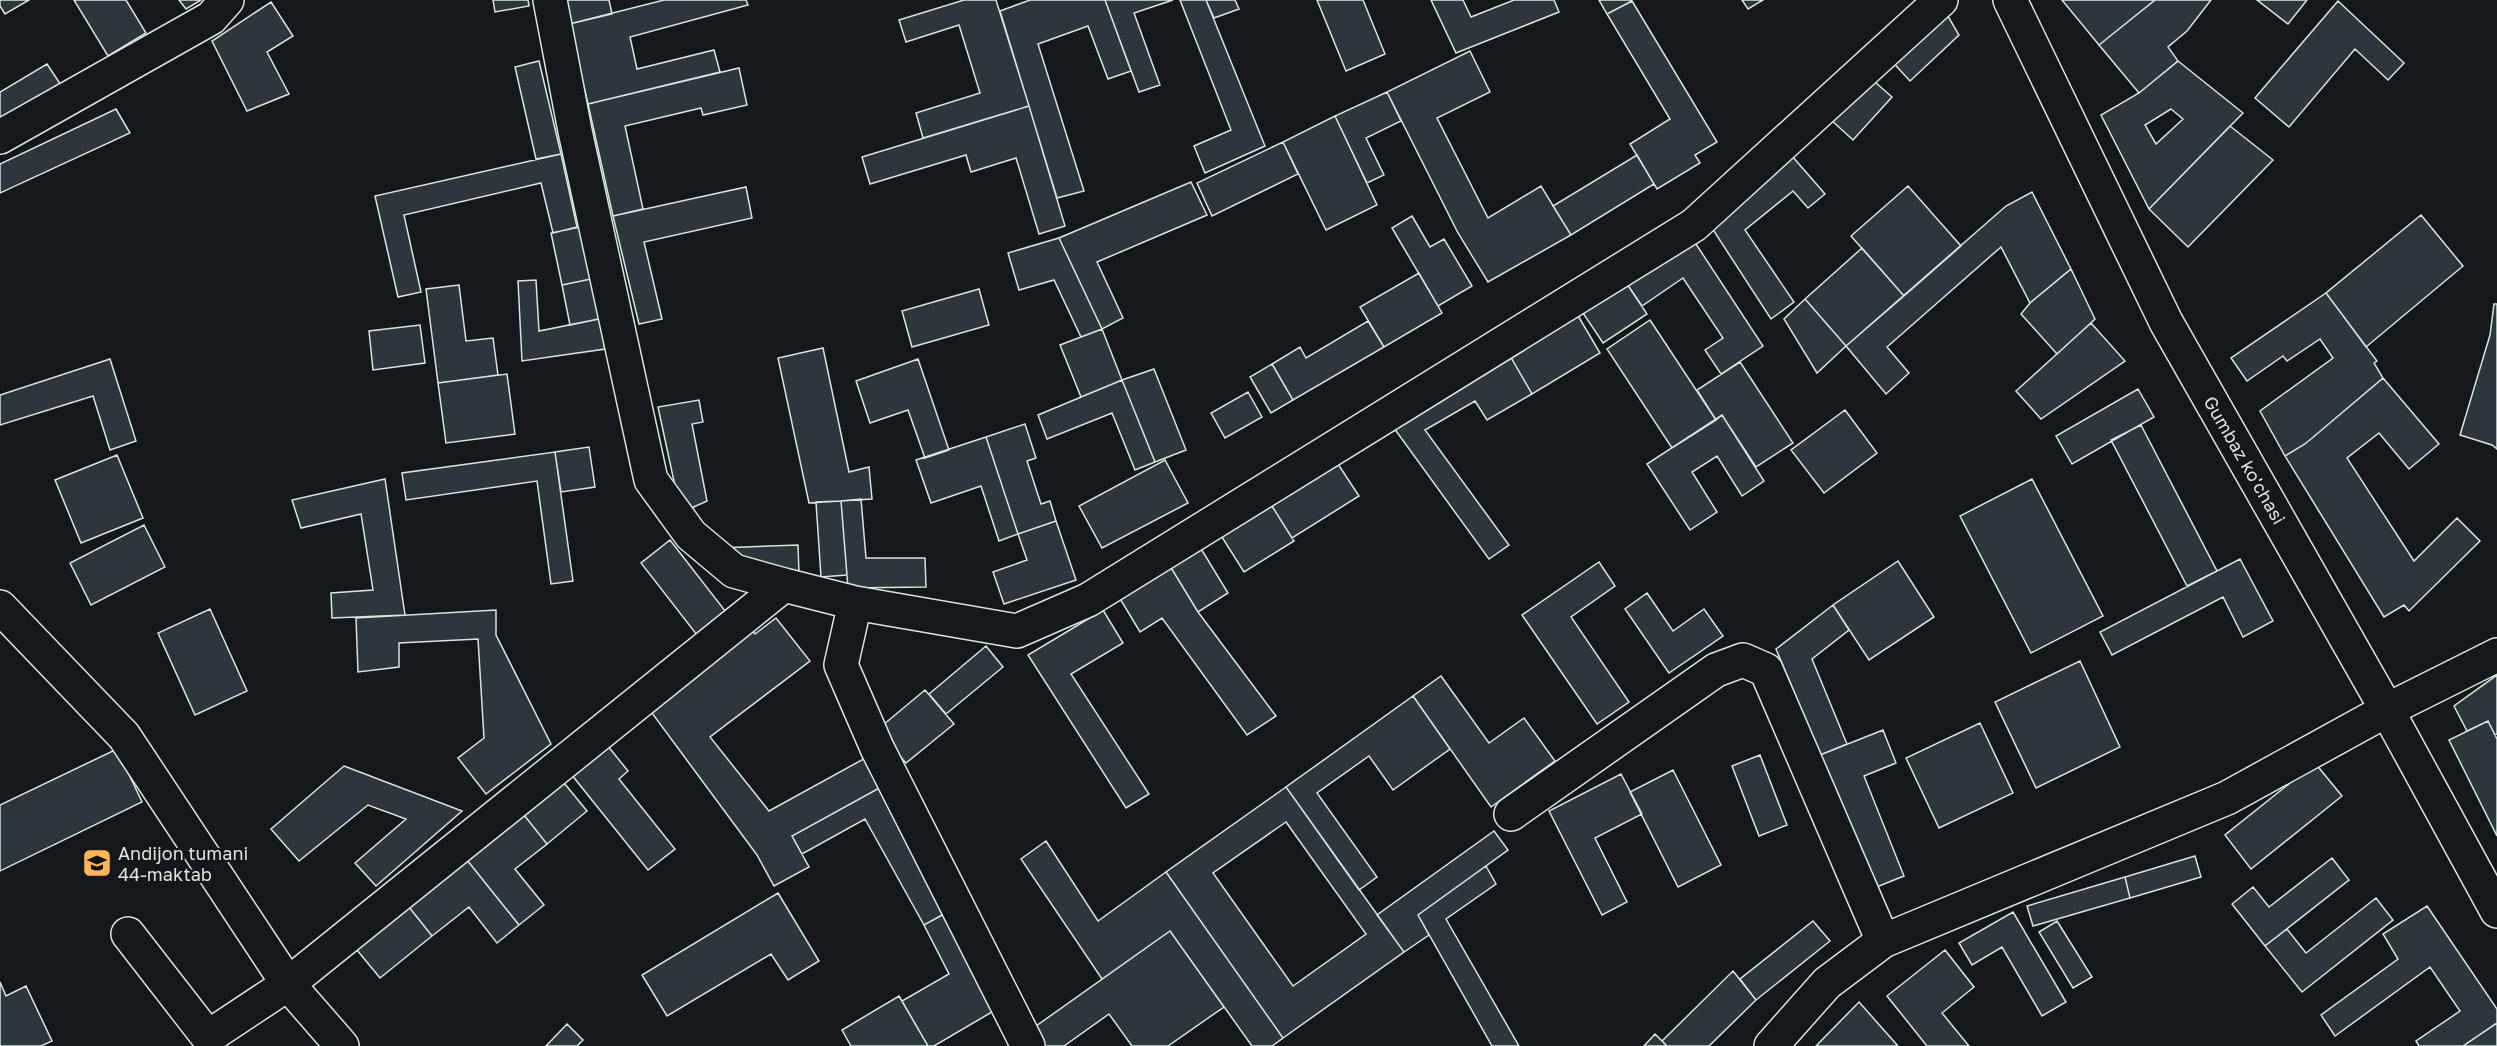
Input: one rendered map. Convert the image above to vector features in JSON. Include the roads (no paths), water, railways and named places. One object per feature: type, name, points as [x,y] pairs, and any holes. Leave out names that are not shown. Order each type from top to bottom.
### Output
[{"type":"street","points":[[0,137],[211,18],[227,0]]},
{"type":"street","points":[[550,0],[575,131],[651,480],[691,535],[734,571],[855,603],[1017,631],[1088,600],[1694,225],[1941,0]]},
{"type":"street","name":"Gumbaz ko'chasi","points":[[2010,0],[2166,322],[2497,911]]},
{"type":"street","points":[[128,934],[208,1037],[288,984],[784,585]]},
{"type":"street","points":[[855,603],[841,665],[877,748],[1028,1046]]},
{"type":"street","points":[[0,607],[124,736],[288,984],[342,1046]]},
{"type":"street","points":[[1771,1046],[1827,983],[1883,941],[2227,798],[2386,710],[2497,655]]},
{"type":"street","points":[[1511,814],[1716,670],[1743,660],[1766,670],[1883,941]]},
{"type":"place","name":"Andijon tumani 44-maktab","points":[[97,863]]}]
